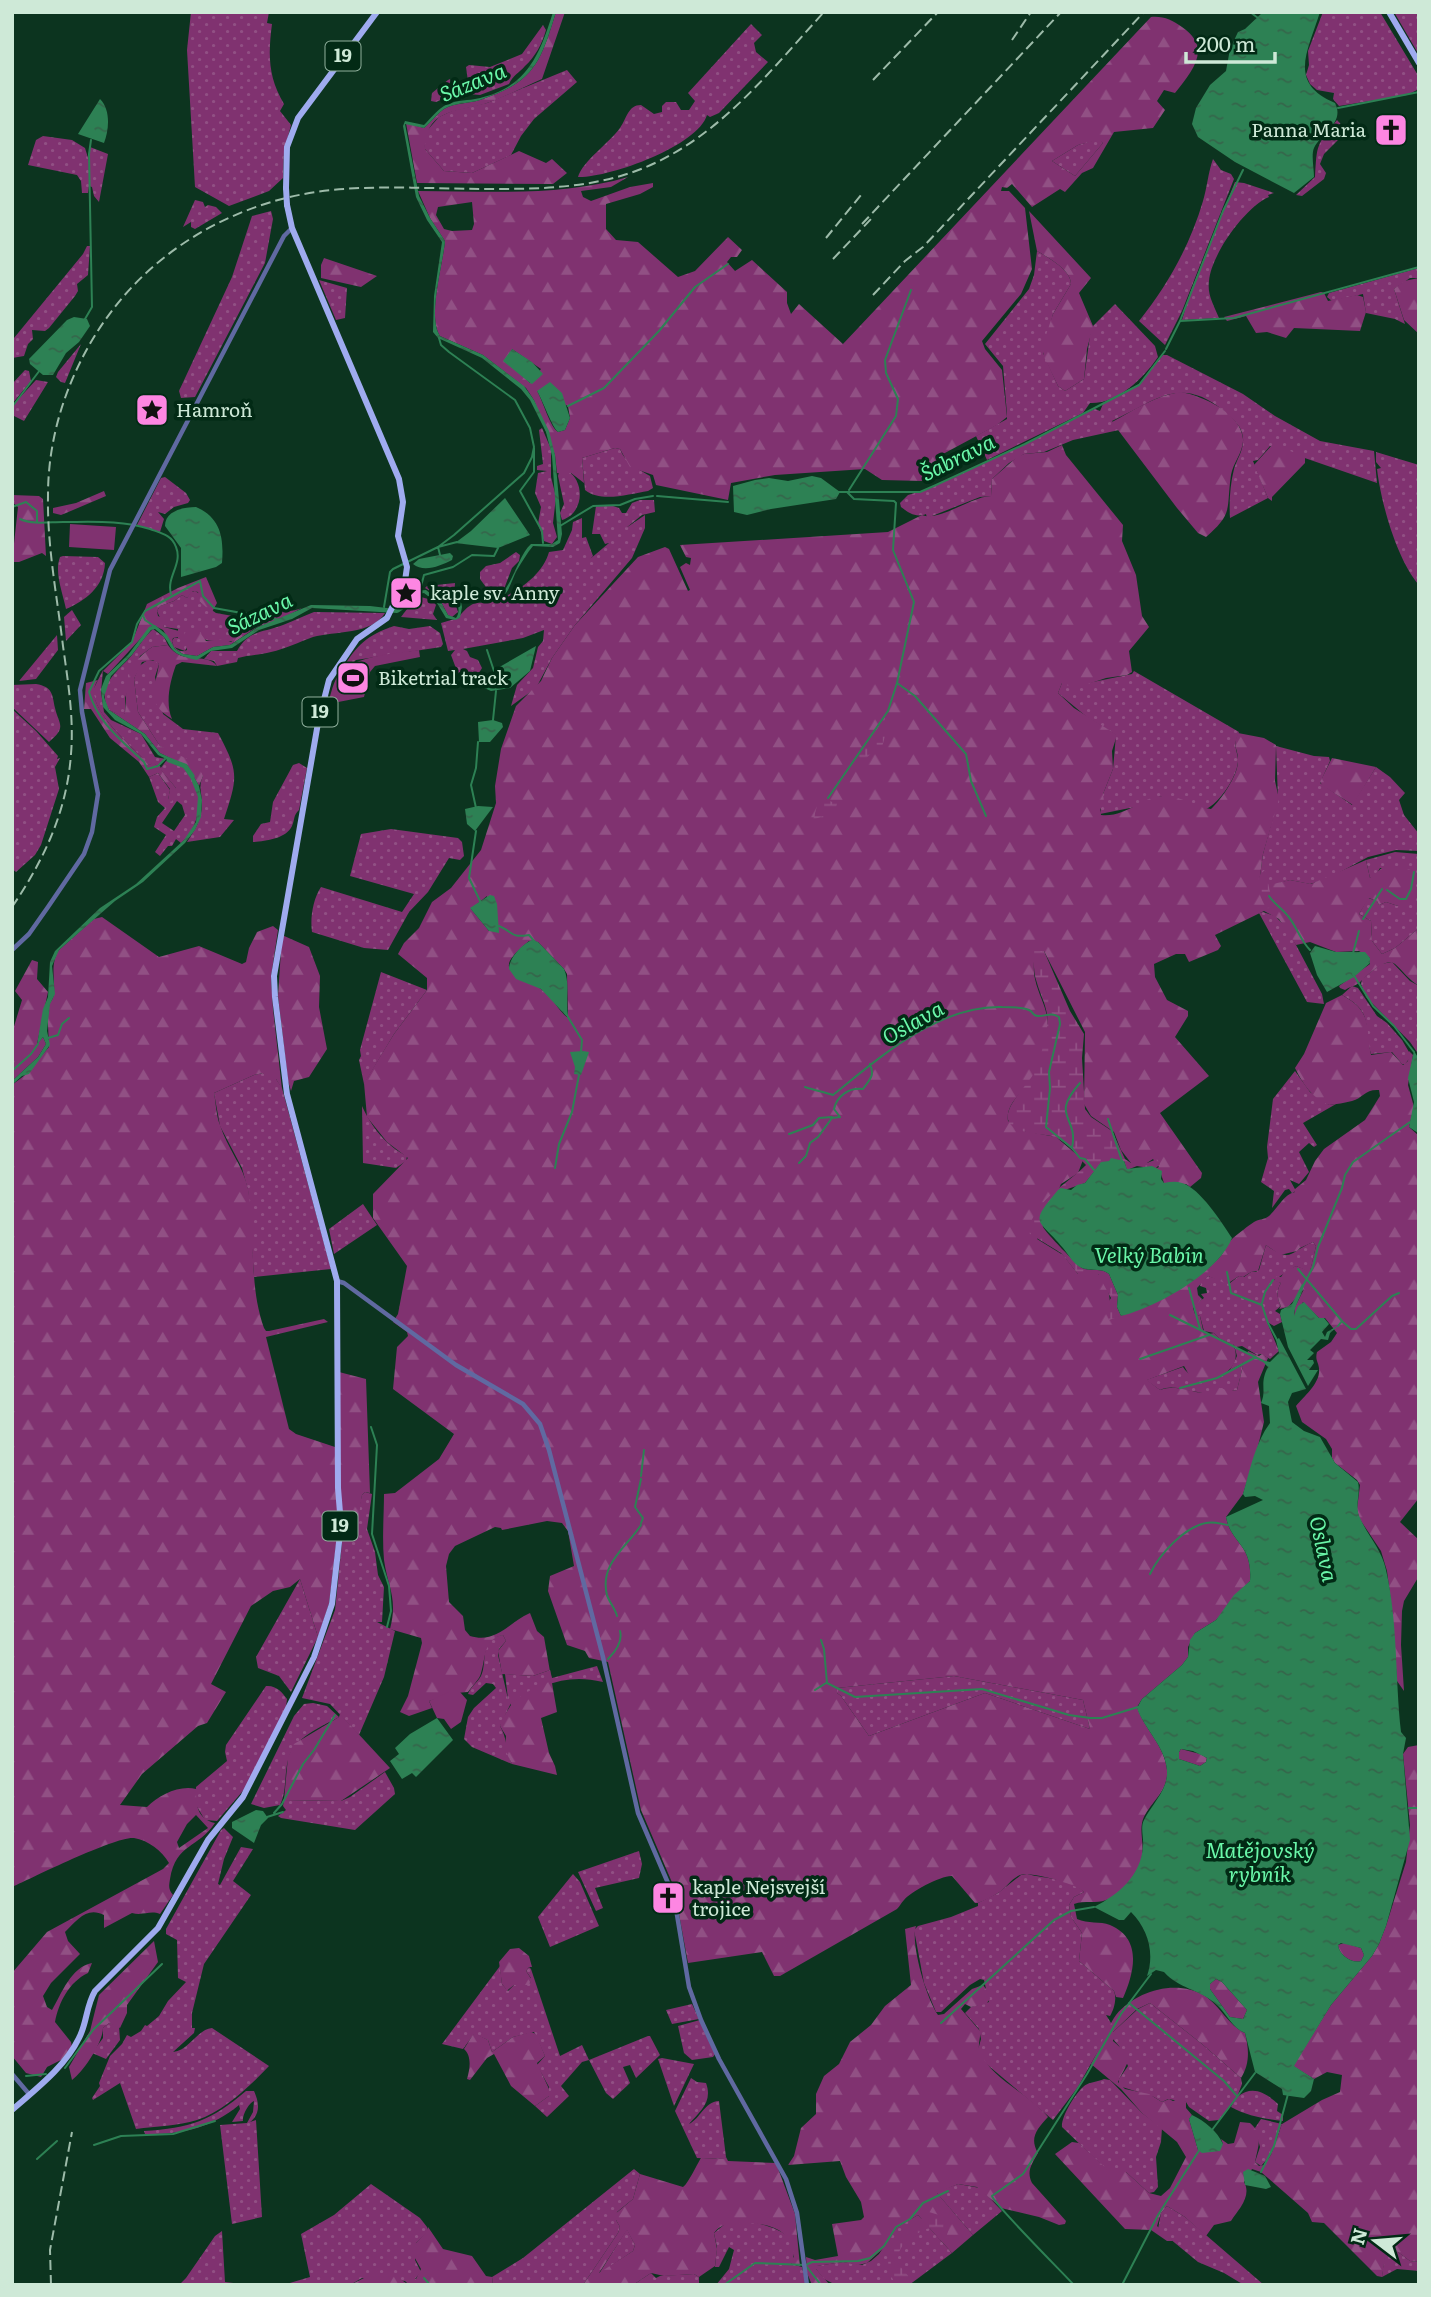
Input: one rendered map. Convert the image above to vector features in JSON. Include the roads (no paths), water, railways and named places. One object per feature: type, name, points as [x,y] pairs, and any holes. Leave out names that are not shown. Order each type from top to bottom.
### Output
[{"type":"main road","name":"19","points":[[14,2109],[69,2054],[80,2035],[95,1991],[158,1928],[208,1840],[243,1797],[324,1631],[332,1604],[341,1525],[338,1488],[337,1281],[287,1094],[274,976],[317,723],[329,680],[357,639],[384,621],[391,611],[405,581],[406,561],[398,536],[403,502],[399,479],[292,228],[287,205],[286,154],[295,123],[377,12]]},
{"type":"main road","points":[[1389,12],[1419,63]]},
{"type":"street","points":[[12,950],[29,934],[84,854],[92,832],[98,794],[80,690],[110,570],[284,236],[292,228]]},
{"type":"street","points":[[337,1281],[344,1283],[456,1365],[515,1399],[540,1424],[603,1661],[638,1813],[672,1890],[677,1908],[689,1987],[719,2059],[786,2179],[797,2213],[802,2265],[807,2285]]},
{"type":"street","points":[[12,2074],[29,2094]]},
{"type":"water","points":[[553,12],[556,12],[545,45],[524,78],[512,86],[498,93],[480,100],[444,109],[424,128],[405,124],[419,196],[445,241],[435,304],[436,327],[440,336],[483,355],[524,386],[534,400],[549,431],[555,455],[562,534],[560,543],[553,547],[533,546],[517,570],[507,592],[499,600],[485,601],[459,592],[462,607],[460,618],[455,620],[446,618],[437,603],[424,593],[416,596],[397,613],[312,608],[292,619],[259,630],[232,648],[211,651],[197,660],[174,651],[162,635],[155,629],[151,630],[111,676],[104,697],[109,710],[145,734],[160,753],[188,766],[199,786],[201,817],[185,843],[143,882],[115,901],[59,950],[52,966],[55,994],[50,1004],[47,1031],[50,1045],[29,1074],[22,1076],[12,1085],[12,1081],[38,1057],[46,1044],[43,1037],[37,1045],[43,1009],[48,997],[50,962],[55,951],[100,908],[136,884],[184,840],[196,822],[198,797],[187,769],[158,755],[141,734],[115,720],[103,707],[101,689],[106,676],[128,655],[149,627],[155,625],[167,635],[175,649],[183,654],[197,656],[213,647],[230,645],[258,627],[311,605],[395,609],[400,608],[415,591],[426,590],[441,602],[448,615],[456,618],[459,611],[457,589],[485,598],[494,598],[505,590],[531,544],[552,544],[558,540],[552,456],[546,432],[530,400],[521,389],[482,358],[438,338],[433,332],[434,296],[442,242],[416,197],[403,126],[405,121],[424,125],[448,104],[475,99],[507,88],[528,69],[536,57]]},
{"type":"water","points":[[1263,12],[1320,12],[1307,53],[1306,76],[1320,95],[1335,103],[1337,110],[1335,122],[1314,148],[1314,177],[1294,193],[1235,162],[1198,137],[1192,124],[1196,108],[1210,85],[1226,71],[1230,49],[1238,32]]},
{"type":"water","points":[[100,99],[108,120],[104,143],[78,134]]},
{"type":"water","points":[[74,317],[87,319],[90,326],[79,342],[66,353],[53,375],[43,375],[30,364],[29,359],[67,320]]},
{"type":"water","points":[[512,349],[532,362],[543,374],[532,384],[503,361]]},
{"type":"water","points":[[550,382],[562,393],[570,418],[565,430],[558,432],[537,391]]},
{"type":"water","points":[[812,476],[821,478],[840,492],[836,499],[747,515],[734,512],[733,486],[769,478],[788,481]]},
{"type":"water","points":[[505,498],[530,535],[498,548],[455,543],[471,531]]},
{"type":"water","points":[[196,507],[216,523],[221,537],[222,563],[181,577],[181,548],[165,526],[166,521],[171,513]]},
{"type":"water","points":[[450,553],[452,560],[437,566],[422,568],[413,564],[419,559]]},
{"type":"water","points":[[536,646],[530,671],[510,688],[491,691],[482,687],[482,683],[496,669]]},
{"type":"water","points":[[493,720],[502,723],[503,727],[490,742],[479,742],[478,722]]},
{"type":"water","points":[[493,807],[475,831],[467,824],[465,809]]},
{"type":"water","points":[[490,895],[494,896],[497,904],[499,933],[489,931],[470,908]]},
{"type":"water","points":[[532,940],[538,942],[564,969],[569,1019],[541,989],[516,979],[509,969],[517,952]]},
{"type":"water","points":[[1315,946],[1336,952],[1365,952],[1370,963],[1354,977],[1327,992],[1317,975],[1310,953]]},
{"type":"water","points":[[1414,1051],[1419,1059],[1418,1133],[1409,1127],[1414,1102],[1408,1078]]},
{"type":"water","points":[[570,1052],[589,1052],[581,1075],[574,1074],[575,1067]]},
{"type":"water","name":"Velký Babín","points":[[1111,1158],[1124,1161],[1127,1169],[1152,1166],[1162,1171],[1161,1179],[1164,1183],[1178,1182],[1189,1186],[1210,1207],[1232,1238],[1214,1264],[1185,1287],[1152,1305],[1121,1316],[1117,1307],[1118,1295],[1109,1274],[1076,1264],[1040,1221],[1043,1210],[1058,1190],[1071,1190],[1085,1183],[1101,1162]]},
{"type":"water","points":[[1302,1284],[1303,1289],[1294,1316],[1298,1306],[1304,1302],[1319,1318],[1324,1318],[1329,1324],[1322,1332],[1325,1337],[1327,1332],[1339,1325],[1330,1333],[1328,1340],[1321,1339],[1310,1350],[1314,1353],[1307,1360],[1313,1360],[1314,1363],[1309,1370],[1318,1370],[1308,1386],[1288,1347],[1280,1314],[1281,1310],[1292,1304]]},
{"type":"water","name":"Matějovský rybník","points":[[1279,1338],[1306,1389],[1292,1393],[1288,1402],[1292,1422],[1304,1431],[1320,1437],[1335,1463],[1358,1482],[1358,1514],[1384,1563],[1393,1610],[1401,1732],[1406,1738],[1403,1754],[1410,1840],[1379,1944],[1331,2005],[1294,2066],[1314,2079],[1311,2091],[1304,2098],[1283,2095],[1282,2089],[1255,2072],[1245,2033],[1204,1995],[1176,1982],[1164,1972],[1156,1970],[1147,1976],[1150,1950],[1146,1934],[1131,1912],[1124,1920],[1119,1920],[1094,1907],[1120,1890],[1133,1875],[1141,1857],[1143,1823],[1167,1778],[1163,1754],[1137,1708],[1142,1699],[1182,1665],[1188,1657],[1190,1640],[1195,1633],[1216,1620],[1234,1595],[1250,1581],[1248,1559],[1232,1533],[1226,1517],[1263,1500],[1255,1496],[1245,1497],[1243,1494],[1257,1448],[1270,1423],[1269,1406],[1261,1403],[1268,1367],[1261,1360],[1270,1362],[1279,1353],[1276,1340]],"holes":[[[1181,1749],[1207,1758],[1206,1762],[1200,1766],[1179,1759]],[[1341,1943],[1361,1948],[1364,1955],[1361,1961],[1346,1958],[1338,1945]],[[1216,1979],[1222,1982],[1247,2010],[1243,2019],[1230,2017],[1210,1989],[1210,1984]]]},
{"type":"water","points":[[437,1718],[453,1740],[416,1777],[412,1773],[402,1779],[390,1761],[399,1754],[395,1748],[410,1734]]},
{"type":"water","points":[[256,1810],[263,1811],[268,1818],[261,1825],[254,1843],[232,1828],[232,1822]]},
{"type":"water","points":[[1192,2115],[1206,2123],[1217,2135],[1223,2144],[1220,2151],[1202,2153],[1198,2150],[1189,2119]]},
{"type":"water","points":[[1248,2169],[1265,2176],[1271,2187],[1266,2189],[1245,2185],[1243,2172]]},
{"type":"waterway","points":[[1250,12],[1258,18]]},
{"type":"waterway","points":[[1338,108],[1419,92]]},
{"type":"waterway","points":[[85,319],[92,307],[91,140]]},
{"type":"waterway","name":"Šabrava","points":[[1166,349],[1180,321],[1223,211],[1243,170]]},
{"type":"waterway","points":[[568,406],[604,388],[659,331],[695,287],[728,264]]},
{"type":"waterway","points":[[1180,321],[1234,318],[1419,267]]},
{"type":"waterway","points":[[849,490],[896,416],[898,399],[886,373],[885,360],[911,290]]},
{"type":"waterway","points":[[384,607],[390,572],[438,547],[454,535],[524,473],[532,457],[534,447],[530,428],[515,400],[449,352],[441,345],[439,338]]},
{"type":"waterway","name":"Šabrava","points":[[837,492],[920,492],[1025,444],[1139,385],[1165,351]]},
{"type":"waterway","points":[[12,407],[40,370]]},
{"type":"waterway","points":[[534,448],[534,472],[520,491],[542,531],[543,543]]},
{"type":"waterway","points":[[847,492],[854,499],[896,503],[893,550],[914,602],[897,683],[915,696],[966,754],[971,781],[986,816]]},
{"type":"waterway","name":"Šabrava","points":[[560,526],[593,506],[620,505],[653,496]]},
{"type":"waterway","name":"Šabrava","points":[[657,496],[728,502]]},
{"type":"waterway","points":[[12,507],[26,502],[37,511],[37,522]]},
{"type":"waterway","points":[[20,519],[36,523],[118,523],[139,526],[166,535],[172,540],[178,553],[171,594]]},
{"type":"waterway","points":[[440,555],[438,547],[457,542]]},
{"type":"waterway","points":[[420,590],[424,575],[453,567],[472,555],[494,556],[498,548]]},
{"type":"waterway","points":[[165,759],[158,766],[147,769],[144,762],[104,722],[89,692],[99,671],[132,642],[137,624],[145,611],[200,581],[203,596],[214,608],[280,620]]},
{"type":"waterway","points":[[143,615],[145,620],[154,626]]},
{"type":"waterway","points":[[487,650],[494,671]]},
{"type":"waterway","points":[[828,798],[888,711],[897,683]]},
{"type":"waterway","points":[[493,720],[496,691]]},
{"type":"waterway","points":[[476,808],[471,785],[476,768],[478,742]]},
{"type":"waterway","name":"Sázava","points":[[169,760],[185,766],[192,776]]},
{"type":"waterway","points":[[476,831],[469,878],[481,903]]},
{"type":"waterway","points":[[1387,890],[1400,899],[1406,899],[1414,872]]},
{"type":"waterway","points":[[1363,919],[1382,889]]},
{"type":"waterway","points":[[1269,896],[1288,916],[1310,950]]},
{"type":"waterway","points":[[499,926],[515,935],[529,935],[535,942]]},
{"type":"waterway","points":[[1353,953],[1359,931]]},
{"type":"waterway","points":[[1353,974],[1373,1006],[1394,1026],[1414,1052]]},
{"type":"waterway","name":"Oslava","points":[[805,1087],[833,1095],[912,1036],[956,1015],[1002,1007],[1026,1009],[1038,1016],[1054,1015],[1059,1017],[1060,1024],[1049,1072],[1046,1127],[1080,1158],[1085,1159],[1094,1170]]},
{"type":"waterway","points":[[568,1017],[582,1040],[581,1052]]},
{"type":"waterway","points":[[48,1038],[58,1035],[62,1024],[69,1018]]},
{"type":"waterway","points":[[12,1071],[38,1044]]},
{"type":"waterway","points":[[799,1163],[806,1156],[810,1143],[832,1118],[840,1117],[834,1109],[841,1096],[853,1089],[863,1089],[868,1083],[872,1075],[870,1064]]},
{"type":"waterway","points":[[555,1168],[559,1144],[572,1112],[579,1075]]},
{"type":"waterway","points":[[1072,1148],[1072,1129],[1066,1110],[1071,1094],[1080,1083]]},
{"type":"waterway","points":[[789,1134],[813,1125],[819,1118],[832,1117]]},
{"type":"waterway","points":[[1108,1119],[1122,1161]]},
{"type":"waterway","points":[[1303,1286],[1313,1267],[1345,1175],[1353,1162],[1410,1122]]},
{"type":"waterway","points":[[1298,1269],[1342,1321],[1338,1326]]},
{"type":"waterway","points":[[1227,1272],[1231,1293],[1262,1305],[1277,1340]]},
{"type":"waterway","points":[[1262,1303],[1273,1280]]},
{"type":"waterway","name":"Oslava","points":[[1189,1288],[1200,1329]]},
{"type":"waterway","points":[[1343,1322],[1351,1329],[1356,1329],[1392,1296],[1399,1293]]},
{"type":"waterway","name":"Oslava","points":[[1170,1315],[1263,1361]]},
{"type":"waterway","points":[[1140,1359],[1209,1335]]},
{"type":"waterway","points":[[1180,1388],[1217,1378],[1256,1357]]},
{"type":"waterway","points":[[371,1427],[377,1445],[372,1534],[389,1586],[391,1611],[387,1627]]},
{"type":"waterway","points":[[641,1476],[644,1450]]},
{"type":"waterway","points":[[641,1479],[635,1507],[643,1518],[641,1523]]},
{"type":"waterway","points":[[1150,1574],[1166,1551],[1189,1530],[1209,1522],[1228,1525]]},
{"type":"waterway","points":[[617,1616],[607,1595],[607,1574],[616,1557],[641,1525]]},
{"type":"waterway","points":[[608,1659],[616,1650],[620,1631]]},
{"type":"waterway","points":[[821,1640],[827,1683],[855,1697],[982,1689],[1069,1715],[1090,1718],[1102,1718],[1138,1707]]},
{"type":"waterway","points":[[815,1690],[826,1683]]},
{"type":"waterway","points":[[274,1813],[335,1715]]},
{"type":"waterway","name":"Oslava","points":[[1409,1808],[1419,1808]]},
{"type":"waterway","points":[[267,1817],[283,1812]]},
{"type":"waterway","points":[[941,2023],[1054,1920],[1071,1911],[1094,1907]]},
{"type":"waterway","points":[[65,2068],[93,2030],[162,1964]]},
{"type":"waterway","points":[[1074,2285],[992,2196],[1023,2174],[1087,2074],[1121,2014],[1151,1974]]},
{"type":"waterway","points":[[1129,2003],[1224,2081],[1236,2095]]},
{"type":"waterway","points":[[1212,2130],[1255,2073]]},
{"type":"waterway","points":[[26,2076],[46,2074]]},
{"type":"waterway","points":[[1261,2172],[1274,2146],[1288,2094]]},
{"type":"waterway","points":[[94,2145],[121,2136],[173,2134],[215,2121]]},
{"type":"waterway","points":[[37,2159],[57,2141]]},
{"type":"waterway","points":[[1122,2285],[1158,2215],[1200,2149]]},
{"type":"waterway","points":[[724,2285],[755,2263],[806,2265],[812,2262],[858,2261],[870,2258],[884,2246],[896,2227],[910,2219],[923,2203],[948,2191]]},
{"type":"waterway","points":[[807,2267],[821,2285]]},
{"type":"waterway","points":[[424,2278],[430,2285]]},
{"type":"railway","points":[[12,907],[44,853],[52,834],[65,795],[71,754],[70,700],[49,533],[49,470],[53,445],[66,396],[86,350],[114,308],[135,284],[158,263],[210,227],[269,203],[299,195],[370,188],[549,188],[608,179],[646,167],[673,154],[721,120],[764,78],[824,12]]},
{"type":"railway","points":[[873,80],[938,12]]},
{"type":"railway","points":[[1012,40],[1031,12]]},
{"type":"railway","points":[[862,224],[1061,12]]},
{"type":"railway","points":[[873,295],[905,261],[923,247],[1144,12]]},
{"type":"railway","points":[[826,238],[861,195]]},
{"type":"railway","points":[[833,259],[871,219]]},
{"type":"railway","points":[[51,2285],[50,2250],[72,2132]]},
{"type":"place","name":"Panna Maria","points":[[1391,130]]},
{"type":"place","name":"Hamroň","points":[[152,410]]},
{"type":"place","name":"kaple sv. Anny","points":[[406,593]]},
{"type":"place","name":"Biketrial track","points":[[353,678]]},
{"type":"place","name":"kaple Nejsvejší trojice","points":[[668,1898]]}]
